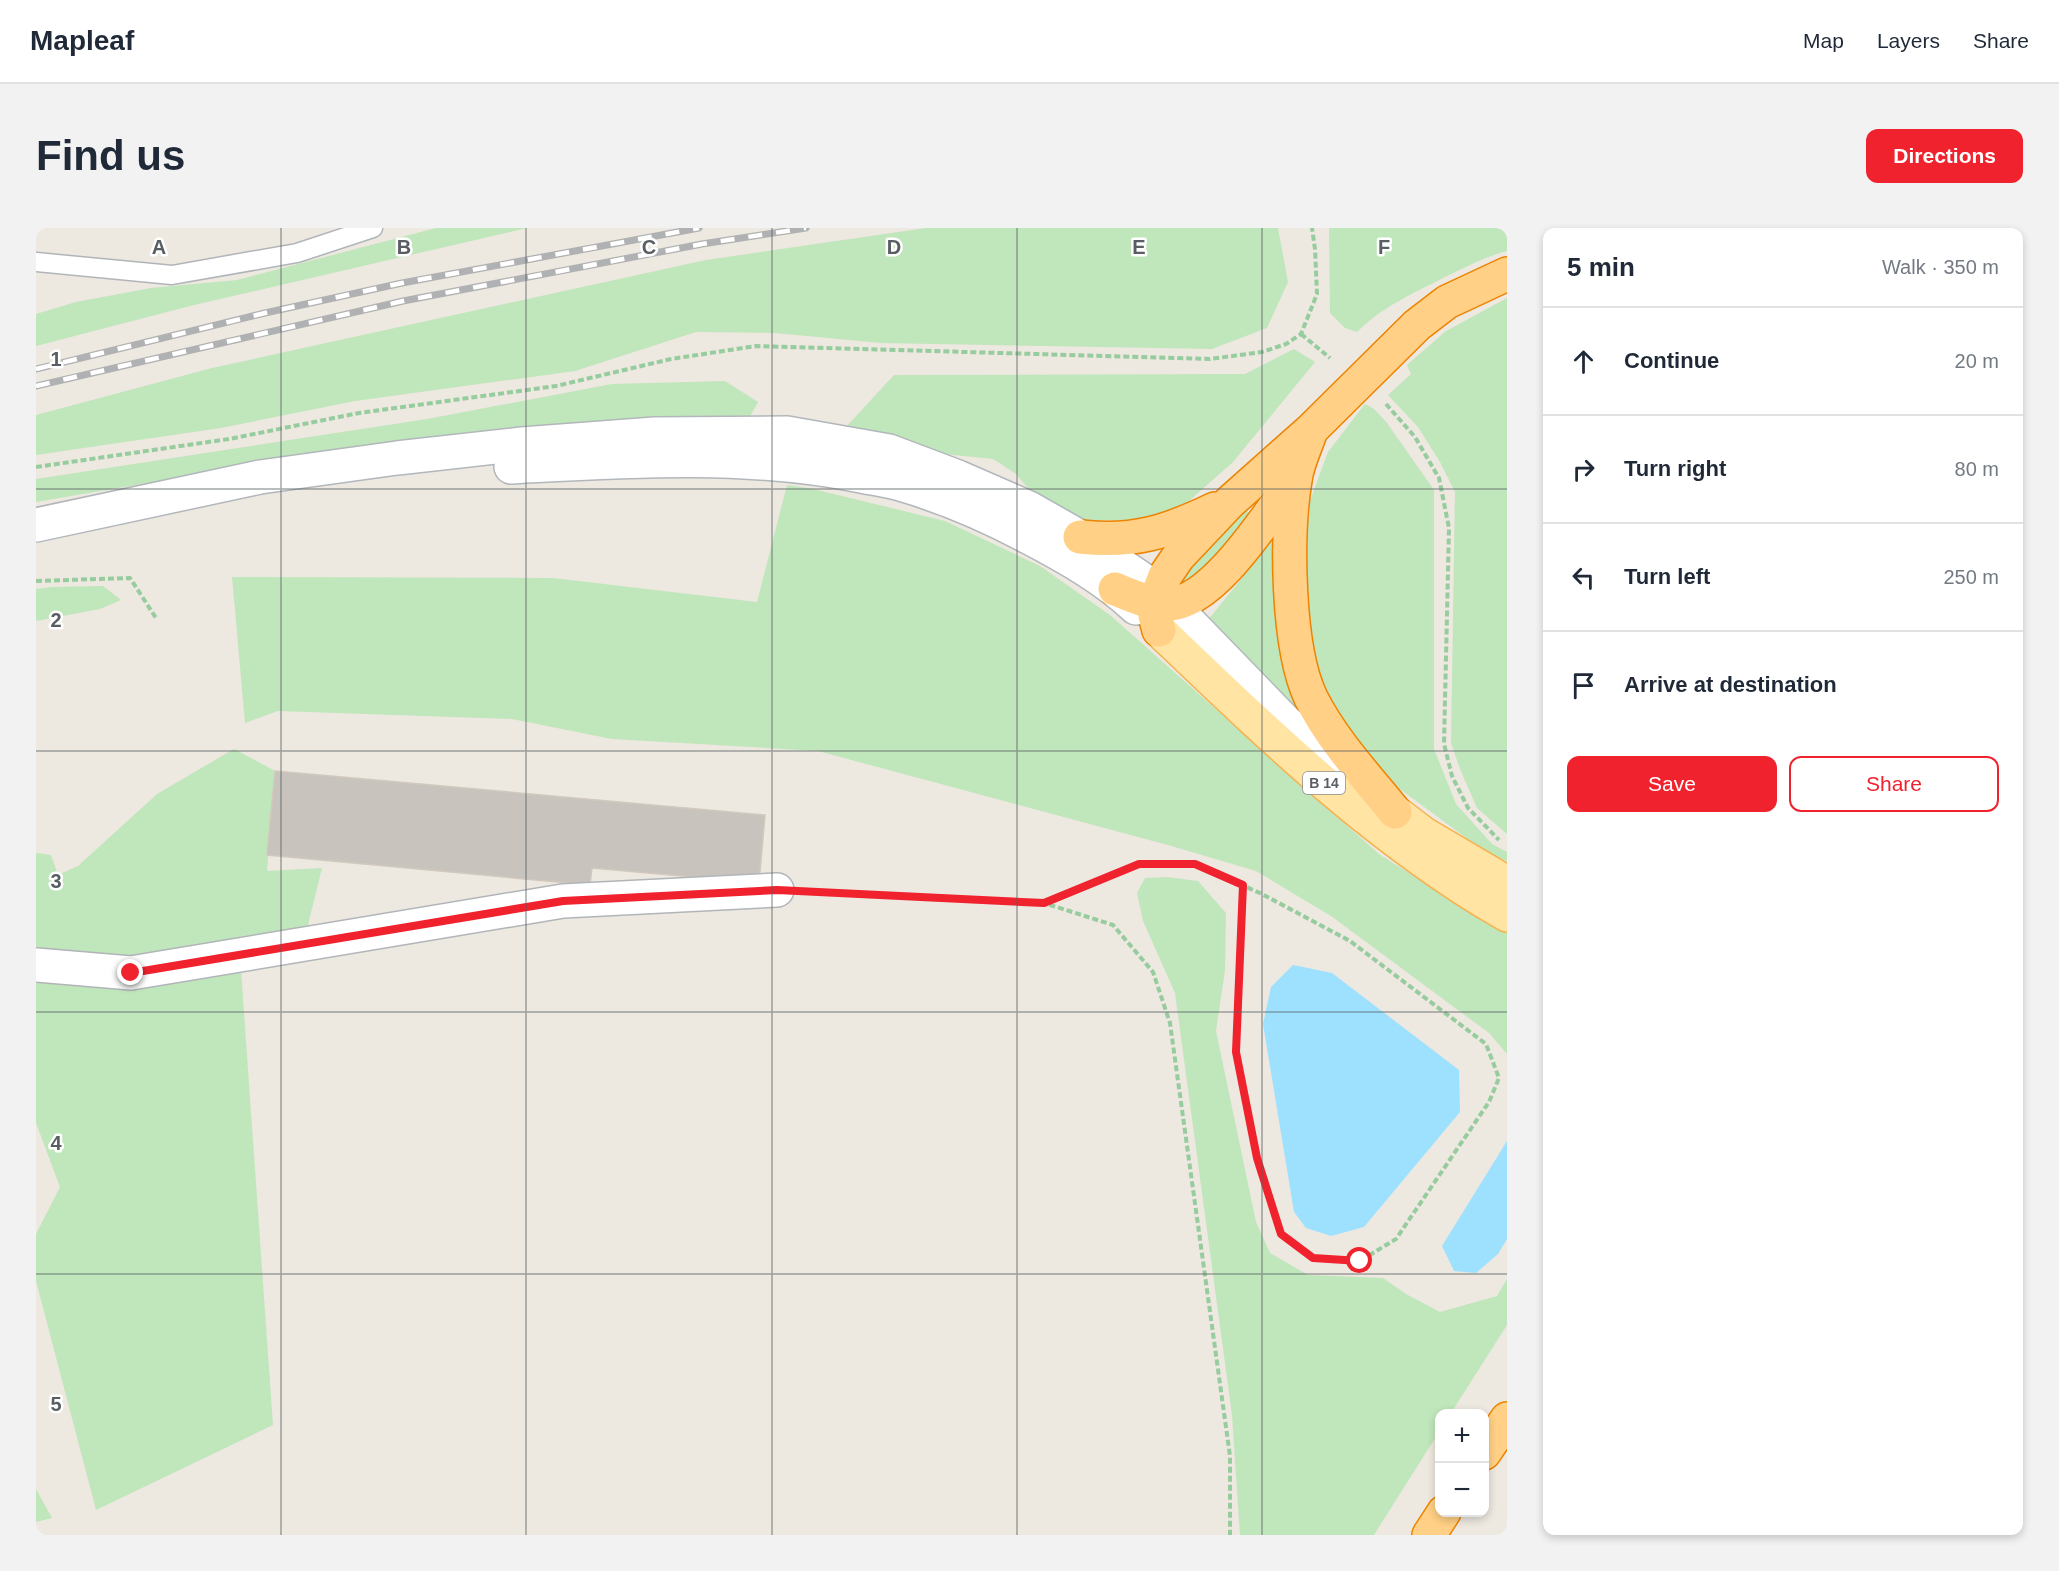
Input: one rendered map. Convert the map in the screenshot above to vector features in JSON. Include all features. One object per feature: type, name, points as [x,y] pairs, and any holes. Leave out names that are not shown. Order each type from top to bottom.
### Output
[{"type":"highway","points":[[1161,606],[1165,576],[1178,557],[1230,502],[1311,430],[1417,325],[1447,302],[1507,274]]},
{"type":"highway","points":[[1311,430],[1295,479],[1290,583],[1297,650],[1310,696],[1331,733],[1395,812]]},
{"type":"highway","points":[[1115,589],[1161,606],[1189,598],[1213,583],[1238,555],[1295,479]]},
{"type":"highway","points":[[1080,537],[1122,539],[1151,534],[1181,525],[1230,502]]},
{"type":"highway","points":[[1489,1446],[1507,1419]]},
{"type":"highway","points":[[1429,1535],[1441,1517]]},
{"type":"main road","points":[[36,525],[260,477],[396,458],[522,444],[655,434],[787,433],[889,452],[958,477],[1029,508],[1080,537],[1161,606],[1287,722],[1395,812],[1424,834],[1507,883]]},
{"type":"main road","points":[[36,543],[274,492],[395,477],[511,466],[653,460],[736,461],[816,467],[900,484],[989,516],[1058,552],[1115,589]]},
{"type":"main road","name":"B 14","points":[[1161,606],[1281,746],[1367,818],[1442,875],[1507,915]]},
{"type":"main road","points":[[36,965],[131,973],[563,901],[777,890]]},
{"type":"lane","points":[[36,262],[172,275],[297,253],[373,228]]},
{"type":"path","points":[[36,467],[229,439],[359,413],[556,386],[671,359],[756,346],[1210,359],[1262,352],[1286,344],[1301,334],[1317,294],[1312,228]]},
{"type":"path","points":[[1301,334],[1330,358]]},
{"type":"path","points":[[1386,404],[1415,437],[1439,478],[1449,528],[1444,744],[1452,776],[1468,808],[1499,840],[1507,844]]},
{"type":"path","points":[[36,581],[130,578],[156,618]]},
{"type":"path","points":[[1044,903],[1139,864],[1195,864],[1243,885],[1350,941],[1486,1044],[1499,1078],[1489,1102],[1396,1239],[1360,1261],[1313,1258],[1281,1234],[1263,1180],[1236,1052],[1243,885]]},
{"type":"path","points":[[777,890],[1044,903],[1113,925],[1153,972],[1170,1023],[1230,1456],[1230,1535]]},
{"type":"green space","points":[[436,228],[527,228],[194,305],[36,346],[36,314],[76,302],[151,288],[237,280]]},
{"type":"green space","points":[[926,228],[1278,228],[1288,282],[1267,328],[1212,349],[881,343],[775,333],[696,332],[575,371],[355,401],[221,428],[36,455],[36,415],[212,368],[706,260]]},
{"type":"green space","points":[[1329,228],[1507,228],[1507,251],[1474,263],[1409,296],[1387,308],[1357,332],[1345,328],[1330,313]]},
{"type":"green space","points":[[1507,298],[1507,834],[1477,808],[1451,743],[1455,492],[1440,462],[1418,427],[1388,395],[1411,374],[1407,365],[1446,331]]},
{"type":"green space","points":[[1294,349],[1315,362],[1233,462],[1181,508],[1137,521],[1085,520],[1052,506],[1033,494],[1016,474],[993,459],[944,454],[846,427],[894,375],[1245,374]]},
{"type":"green space","points":[[725,381],[758,402],[748,420],[347,449],[36,502],[36,479],[427,419],[612,384]]},
{"type":"green space","points":[[1365,404],[1374,409],[1387,423],[1434,490],[1434,749],[1456,804],[1492,844],[1507,852],[1507,861],[1484,851],[1385,778],[1340,723],[1315,668],[1299,559],[1308,506],[1328,452]]},
{"type":"green space","points":[[787,485],[813,489],[945,521],[1040,566],[1110,615],[1379,854],[1484,921],[1507,932],[1507,1054],[1489,1033],[1331,916],[1256,871],[1168,845],[818,751],[612,739],[512,719],[278,711],[245,723],[232,577],[553,578],[757,602]]},
{"type":"green space","points":[[1246,510],[1249,513],[1202,571],[1182,584],[1174,580],[1186,562]]},
{"type":"green space","points":[[1285,525],[1323,746],[1208,620]]},
{"type":"green space","points":[[103,586],[121,600],[100,609],[36,621],[36,589]]},
{"type":"green space","points":[[234,749],[275,771],[267,871],[322,868],[305,937],[151,959],[36,952],[36,853],[51,855],[58,875],[78,866],[157,794]]},
{"type":"green space","points":[[1167,877],[1198,881],[1226,913],[1225,970],[1216,1031],[1256,1222],[1270,1253],[1308,1275],[1383,1278],[1406,1294],[1440,1312],[1497,1296],[1507,1279],[1507,1325],[1454,1409],[1435,1409],[1435,1438],[1374,1535],[1240,1535],[1232,1415],[1175,993],[1143,921],[1137,893],[1145,878]]},
{"type":"green space","points":[[241,970],[273,1425],[96,1510],[36,1281],[36,1234],[60,1187],[36,1123],[36,977],[105,983],[216,976]]},
{"type":"green space","points":[[36,1489],[52,1518],[36,1522]]},
{"type":"water","points":[[1293,965],[1332,973],[1459,1070],[1460,1112],[1364,1227],[1331,1236],[1306,1228],[1294,1212],[1263,1024],[1271,987]]},
{"type":"water","points":[[1507,1141],[1507,1239],[1498,1254],[1476,1273],[1454,1271],[1442,1246]]},
{"type":"building","points":[[275,771],[765,815],[759,883],[592,868],[590,885],[267,855]]},
{"type":"railway","points":[[36,369],[265,313],[402,283],[699,228]]},
{"type":"railway","points":[[36,386],[403,301],[702,244],[806,228]]},
{"type":"route","points":[[131,973],[563,901],[777,890],[1044,903],[1139,864],[1195,864],[1243,885],[1236,1052],[1257,1158],[1281,1234],[1313,1258],[1360,1261]]}]
